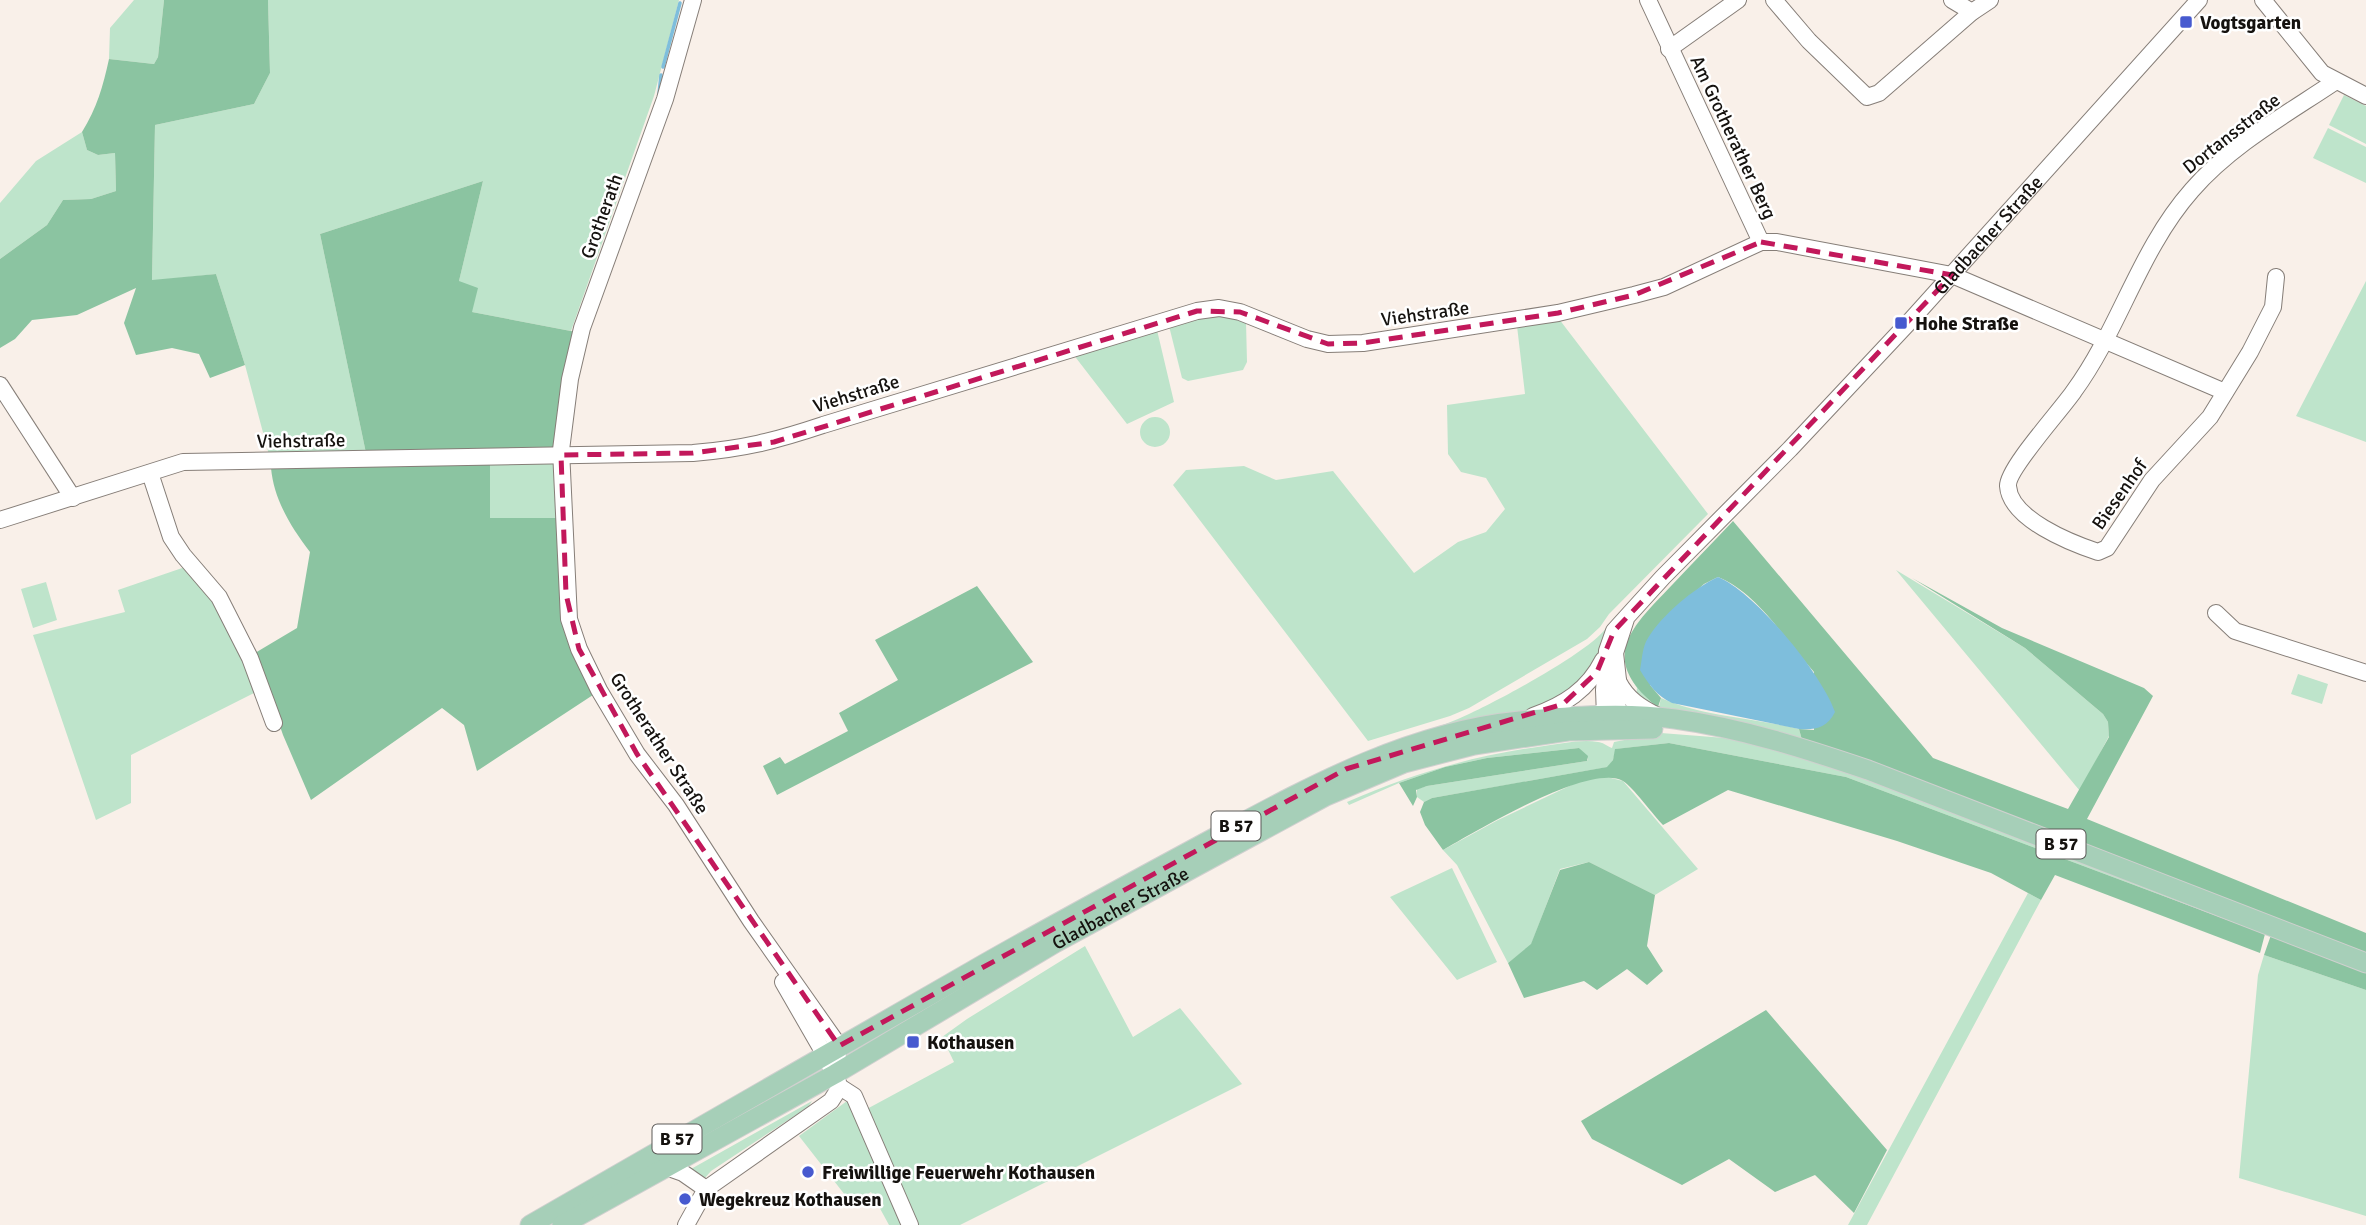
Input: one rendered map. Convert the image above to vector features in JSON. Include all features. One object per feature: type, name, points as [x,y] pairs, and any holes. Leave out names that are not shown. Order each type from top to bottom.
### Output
[{"type":"main road","name":"B 57","points":[[1520,721],[1664,718],[1791,745],[1880,774],[2366,963]]},
{"type":"main road","name":"B 57","points":[[1610,720],[1667,729],[1752,736]]},
{"type":"main road","name":"Gladbacher Straße","points":[[562,1225],[666,1167],[837,1081],[1055,943],[1326,796],[1405,764],[1474,745],[1568,731],[1610,720]]},
{"type":"main road","name":"Gladbacher Straße","points":[[530,1225],[1077,910],[1275,805],[1346,769],[1401,748],[1477,728],[1520,721]]},
{"type":"street","name":"Grotherath","points":[[561,453],[566,403],[582,328],[665,99],[694,0]]},
{"type":"street","points":[[1648,0],[1670,49]]},
{"type":"street","name":"Am Grotherather Berg","points":[[1738,0],[1670,49],[1760,242]]},
{"type":"street","points":[[1774,0],[1808,41],[1867,97],[1880,93],[1970,6],[1990,0]]},
{"type":"street","points":[[1952,0],[1970,6]]},
{"type":"street","name":"Gladbacher Straße","points":[[1520,721],[1563,704],[1581,690],[1597,672],[1614,631],[1663,577],[1832,405],[2199,0]]},
{"type":"street","points":[[2263,0],[2322,73],[2364,91]]},
{"type":"street","name":"Dortansstraße","points":[[2105,341],[2135,277],[2171,217],[2192,189],[2252,138],[2336,81]]},
{"type":"street","name":"Viehstraße","points":[[0,520],[183,462],[735,450],[774,442],[1197,311],[1219,308],[1240,312],[1307,340],[1328,344],[1363,343],[1558,313],[1664,287],[1760,242]]},
{"type":"street","points":[[1760,242],[1777,242],[1952,275],[2225,392],[2273,307],[2276,277]]},
{"type":"street","name":"Biesenhof","points":[[2105,341],[2094,364],[2055,418],[2028,448],[2008,483],[2012,501],[2021,512],[2074,544],[2098,552],[2107,548],[2152,480],[2210,417],[2225,392]]},
{"type":"street","points":[[0,385],[73,498]]},
{"type":"street","name":"Grotherather Straße","points":[[561,453],[566,594],[572,633],[579,649],[599,690],[637,754],[676,805],[832,1050],[837,1081]]},
{"type":"street","points":[[150,473],[171,537],[219,597],[250,658],[274,723]]},
{"type":"street","points":[[2216,613],[2235,631],[2365,670]]},
{"type":"street","name":"Gladbacher Straße","points":[[1610,720],[1618,680],[1615,673],[1615,653],[1626,618]]},
{"type":"street","points":[[1607,651],[1604,690],[1610,720]]},
{"type":"street","points":[[1618,680],[1623,690],[1639,707],[1664,718]]},
{"type":"street","points":[[686,1225],[706,1189],[831,1101],[837,1081],[854,1096],[910,1225]]},
{"type":"street","points":[[666,1167],[683,1173],[706,1189]]},
{"type":"highlighted area","points":[[1761,242],[1952,275],[1614,631],[1597,672],[1563,704],[1346,769],[839,1046],[637,754],[579,649],[566,594],[561,455],[693,453],[774,442],[1197,311],[1240,312],[1328,344],[1363,343],[1558,313],[1634,295]]},
{"type":"green space","points":[[134,0],[164,0],[158,57],[154,64],[109,59],[110,28]]},
{"type":"green space","points":[[164,0],[268,0],[270,73],[254,104],[155,125],[152,280],[216,274],[245,365],[210,378],[199,354],[172,348],[136,355],[124,323],[136,288],[77,315],[32,320],[15,339],[0,348],[0,259],[47,225],[63,200],[91,199],[116,191],[115,153],[98,155],[87,150],[82,132],[99,97],[109,59],[154,64],[158,57]]},
{"type":"green space","points":[[268,0],[679,0],[654,96],[571,331],[472,312],[459,281],[483,181],[320,234],[366,453],[269,455],[245,365],[216,274],[152,281],[155,125],[254,104],[270,73]]},
{"type":"green space","points":[[2344,95],[2366,106],[2366,144],[2329,125]]},
{"type":"green space","points":[[2328,128],[2366,147],[2366,183],[2313,158]]},
{"type":"green space","points":[[82,132],[87,150],[98,155],[115,153],[116,191],[91,199],[63,200],[47,225],[0,259],[0,203],[36,161]]},
{"type":"green space","points":[[483,181],[459,281],[478,288],[472,312],[576,332],[555,463],[490,464],[490,518],[557,518],[561,609],[596,693],[477,771],[464,725],[442,708],[311,800],[283,735],[255,653],[297,628],[310,552],[284,513],[271,468],[366,453],[320,234]]},
{"type":"green space","points":[[2366,281],[2366,442],[2296,416]]},
{"type":"green space","points":[[1220,315],[1246,322],[1247,362],[1243,370],[1188,381],[1182,378],[1169,326],[1199,317]]},
{"type":"green space","points":[[1559,319],[1708,514],[1587,639],[1469,708],[1368,741],[1173,485],[1186,470],[1244,466],[1276,480],[1333,471],[1414,573],[1458,542],[1486,532],[1505,509],[1486,478],[1461,472],[1448,454],[1447,405],[1525,394],[1517,326]]},
{"type":"green space","points":[[1157,330],[1174,402],[1127,424],[1073,354]]},
{"type":"green space","points":[[1155,417],[1166,421],[1170,432],[1166,443],[1155,447],[1144,443],[1140,432],[1144,421]]},
{"type":"green space","points":[[555,463],[557,518],[490,519],[489,464]]},
{"type":"green space","points":[[1733,521],[1933,758],[2068,809],[2109,737],[2108,722],[2103,714],[2025,648],[1912,578],[2002,628],[2144,688],[2153,696],[2087,819],[2366,933],[2366,955],[1802,740],[1799,729],[1814,730],[1814,672],[1759,606],[1733,585],[1718,577],[1704,584],[1658,625],[1650,685],[1661,698],[1658,707],[1655,705],[1637,688],[1628,672],[1625,657],[1627,642],[1645,614]]},
{"type":"green space","points":[[188,566],[221,608],[262,689],[131,755],[131,803],[96,820],[33,635],[125,612],[118,590]]},
{"type":"green space","points":[[1896,570],[2025,648],[2103,714],[2108,722],[2109,736],[2080,791]]},
{"type":"green space","points":[[46,582],[57,620],[33,628],[21,589]]},
{"type":"green space","points":[[977,586],[1033,662],[777,795],[763,766],[780,757],[785,764],[848,731],[839,713],[898,680],[875,640]]},
{"type":"green space","points":[[1608,625],[1610,627],[1595,664],[1577,687],[1539,709],[1379,749],[1377,747],[1447,724],[1501,698],[1566,660],[1600,635]]},
{"type":"green space","points":[[2298,674],[2328,684],[2322,704],[2291,694]]},
{"type":"green space","points":[[1632,680],[1649,700],[1659,707],[1661,698],[1712,713],[1782,725],[1799,729],[1802,740],[1716,723],[1673,712],[1653,705],[1636,697],[1637,688]]},
{"type":"green space","points":[[1661,733],[1725,738],[1757,744],[1836,768],[2266,930],[2265,934],[1846,777],[1669,743],[1616,749],[1608,767],[1432,798],[1424,802],[1417,797],[1417,789],[1427,786],[1588,759],[1579,748],[1487,758],[1445,767],[1349,805],[1347,802],[1419,774],[1468,760],[1578,741],[1600,742],[1612,748],[1614,742]]},
{"type":"green space","points":[[1669,743],[1846,777],[2265,934],[2260,953],[2055,875],[2041,900],[1991,873],[1897,841],[1728,790],[1663,825],[1623,781],[1607,778],[1585,781],[1505,815],[1443,850],[1425,825],[1420,812],[1424,802],[1432,798],[1607,767],[1613,760],[1615,749]]},
{"type":"green space","points":[[1579,748],[1588,756],[1587,761],[1427,786],[1416,790],[1417,797],[1413,806],[1399,783],[1445,767],[1487,758]]},
{"type":"green space","points":[[1607,777],[1623,781],[1698,869],[1655,895],[1589,862],[1560,869],[1531,945],[1508,963],[1457,865],[1443,850],[1582,780]]},
{"type":"green space","points":[[1589,862],[1655,895],[1647,946],[1663,971],[1647,985],[1627,969],[1597,990],[1584,981],[1524,998],[1508,963],[1531,944],[1560,870]]},
{"type":"green space","points":[[1452,868],[1497,962],[1457,980],[1390,897]]},
{"type":"green space","points":[[2028,893],[2041,900],[1867,1225],[1848,1225]]},
{"type":"green space","points":[[2271,935],[2366,973],[2366,990],[2264,955]]},
{"type":"green space","points":[[1085,946],[1133,1037],[1180,1008],[1242,1084],[960,1225],[889,1225],[871,1192],[852,1204],[799,1136],[858,1093],[865,1110],[954,1062],[942,1037]]},
{"type":"green space","points":[[2264,955],[2366,990],[2366,1216],[2239,1178],[2258,975]]},
{"type":"green space","points":[[1766,1010],[1887,1150],[1854,1213],[1815,1175],[1775,1192],[1729,1159],[1682,1185],[1592,1139],[1581,1121]]},
{"type":"green space","points":[[812,1101],[808,1107],[711,1171],[705,1178],[691,1169]]},
{"type":"water","points":[[1718,577],[1750,599],[1768,616],[1802,657],[1828,696],[1835,712],[1825,725],[1799,729],[1672,703],[1658,693],[1647,680],[1640,670],[1644,645],[1654,629],[1679,603]]},
{"type":"waterway","points":[[663,67],[680,3]]},
{"type":"waterway","points":[[659,94],[661,75]]},
{"type":"place","name":"Vogtsgarten","points":[[2186,22]]},
{"type":"place","name":"Hohe Straße","points":[[1901,323]]},
{"type":"place","name":"Kothausen","points":[[913,1042]]},
{"type":"place","name":"Freiwillige Feuerwehr Kothausen","points":[[808,1172]]},
{"type":"place","name":"Wegekreuz Kothausen","points":[[685,1199]]}]
